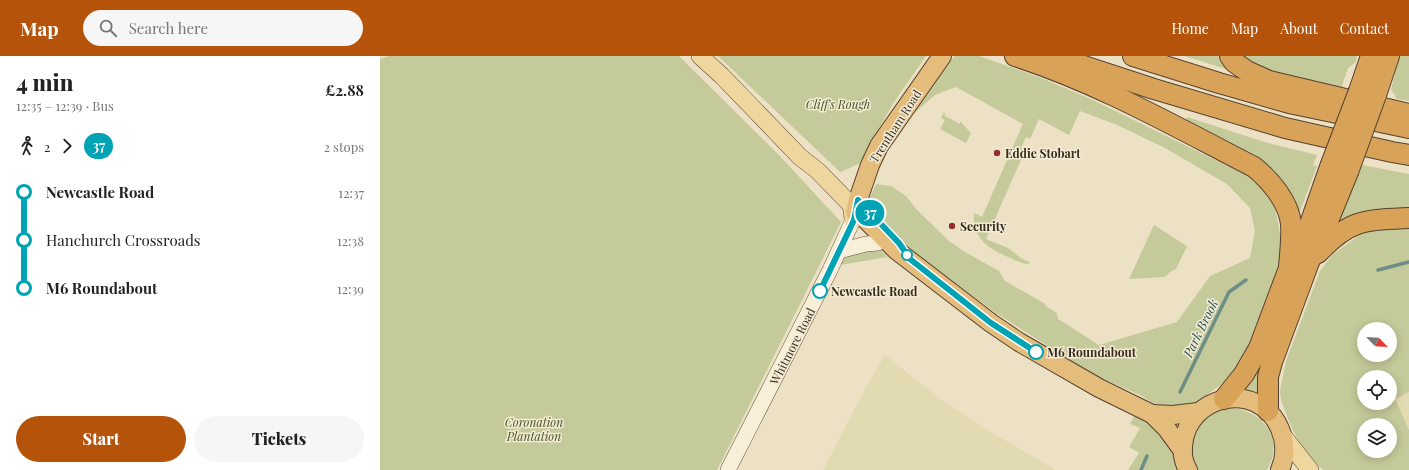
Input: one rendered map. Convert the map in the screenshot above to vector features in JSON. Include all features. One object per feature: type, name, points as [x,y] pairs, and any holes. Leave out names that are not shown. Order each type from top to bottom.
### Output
[{"type":"highway","name":"Trentham Road","points":[[854,220],[858,200],[870,165],[880,146],[942,56]]},
{"type":"highway","points":[[1015,56],[1080,81],[1132,104],[1254,167],[1268,180],[1286,208],[1291,223],[1289,268]]},
{"type":"highway","points":[[1053,56],[1154,89],[1285,128],[1409,155]]},
{"type":"highway","points":[[1133,56],[1289,103],[1409,128]]},
{"type":"highway","points":[[1230,56],[1234,62],[1247,71],[1269,81],[1409,114]]},
{"type":"highway","points":[[1368,93],[1371,56]]},
{"type":"highway","points":[[1224,399],[1252,361],[1259,348],[1289,268],[1311,221],[1339,169],[1368,93],[1389,56]]},
{"type":"highway","points":[[1268,411],[1268,377],[1272,362],[1310,262],[1328,221],[1339,169]]},
{"type":"highway","points":[[858,200],[899,243],[910,259],[991,323],[1019,342],[1099,388],[1152,414],[1167,429],[1183,451]]},
{"type":"highway","points":[[1310,262],[1334,237],[1354,225],[1368,220],[1409,218]]},
{"type":"highway","points":[[854,220],[891,255],[910,259]]},
{"type":"highway","points":[[1188,470],[1185,466],[1183,440],[1191,420],[1198,412],[1210,404],[1224,399],[1242,398],[1260,405],[1278,422],[1284,437],[1285,456],[1280,470]]},
{"type":"highway","points":[[1152,414],[1173,415],[1198,412]]},
{"type":"main road","points":[[700,56],[722,76],[800,157],[818,171],[850,204],[854,220]]},
{"type":"main road","points":[[800,157],[822,164],[858,200]]},
{"type":"main road","name":"Whitmore Road","points":[[728,470],[854,220]]},
{"type":"main road","points":[[839,251],[866,244],[878,243]]},
{"type":"main road","points":[[1284,437],[1310,470]]},
{"type":"shaded area","points":[[885,355],[938,397],[991,432],[1056,470],[823,470],[867,385]]},
{"type":"shaded area","points":[[1409,392],[1409,430],[1397,403],[1397,398]]},
{"type":"green space","name":"Coronation Plantation","points":[[389,56],[679,56],[779,155],[841,222],[717,470],[380,470],[380,59]]},
{"type":"green space","name":"Cliff's Rough","points":[[718,56],[926,56],[894,102],[859,164],[840,172]]},
{"type":"green space","points":[[955,56],[979,56],[1039,77],[1093,100],[1250,177],[1263,189],[1275,207],[1281,239],[1280,261],[1245,358],[1229,379],[1191,406],[1164,407],[1153,403],[1140,395],[1099,377],[996,313],[922,258],[891,232],[869,200],[876,184],[891,186],[906,196],[917,210],[949,241],[965,252],[999,271],[1005,281],[1044,303],[1047,307],[1057,313],[1058,319],[1099,345],[1177,322],[1210,276],[1250,258],[1255,231],[1250,208],[1227,184],[1163,147],[1117,125],[1080,111],[1069,135],[1039,119],[1030,139],[1026,137],[1021,148],[1025,151],[986,239],[1008,248],[1022,259],[1030,262],[1029,264],[1016,261],[1000,254],[988,246],[976,230],[974,213],[982,217],[1023,124],[956,87],[935,95],[912,115],[923,92]]},
{"type":"green space","points":[[1184,56],[1218,56],[1226,69]]},
{"type":"green space","points":[[1239,56],[1357,56],[1356,62],[1348,68],[1340,92],[1267,73]]},
{"type":"green space","points":[[1400,56],[1409,56],[1409,101],[1397,99],[1391,89]]},
{"type":"green space","points":[[944,112],[945,116],[960,124],[960,121],[971,133],[966,143],[940,129],[945,120],[941,118]]},
{"type":"green space","points":[[1187,117],[1268,143],[1317,155],[1313,165],[1317,166],[1298,217],[1291,200],[1184,126]]},
{"type":"green space","points":[[1362,165],[1409,174],[1409,210],[1332,230],[1352,174],[1358,176]]},
{"type":"green space","points":[[1332,170],[1259,394],[1240,388]]},
{"type":"green space","points":[[1154,225],[1187,246],[1176,269],[1165,277],[1129,279]]},
{"type":"green space","points":[[1409,227],[1409,392],[1397,398],[1397,370],[1357,370],[1357,410],[1397,410],[1397,403],[1409,430],[1409,470],[1323,470],[1308,455],[1297,438],[1281,400],[1280,391],[1286,361],[1320,271],[1332,255],[1361,234],[1373,231]]},
{"type":"green space","points":[[873,248],[881,251],[888,257],[840,265],[846,255]]},
{"type":"green space","points":[[1231,408],[1253,414],[1268,428],[1272,438],[1273,448],[1272,459],[1267,470],[1198,470],[1192,449],[1193,439],[1197,430],[1203,422],[1211,416],[1220,411]]},
{"type":"green space","points":[[1135,414],[1155,424],[1170,443],[1179,470],[1128,470],[1139,453],[1129,447],[1140,428],[1130,424]]},
{"type":"waterway","name":"Park Brook","points":[[1378,270],[1409,262]]},
{"type":"waterway","name":"Park Brook","points":[[1180,392],[1229,292],[1246,280]]},
{"type":"waterway","name":"Park Brook","points":[[1141,470],[1147,456]]},
{"type":"bus line","name":"37","points":[[820,291],[854,220],[858,200],[899,243],[910,259],[991,323],[1036,352]]},
{"type":"place","name":"Eddie Stobart","points":[[997,153]]},
{"type":"place","name":"Security","points":[[952,226]]},
{"type":"place","name":"Newcastle Road","points":[[820,291]]},
{"type":"place","name":"M6 Roundabout","points":[[1036,352]]}]
